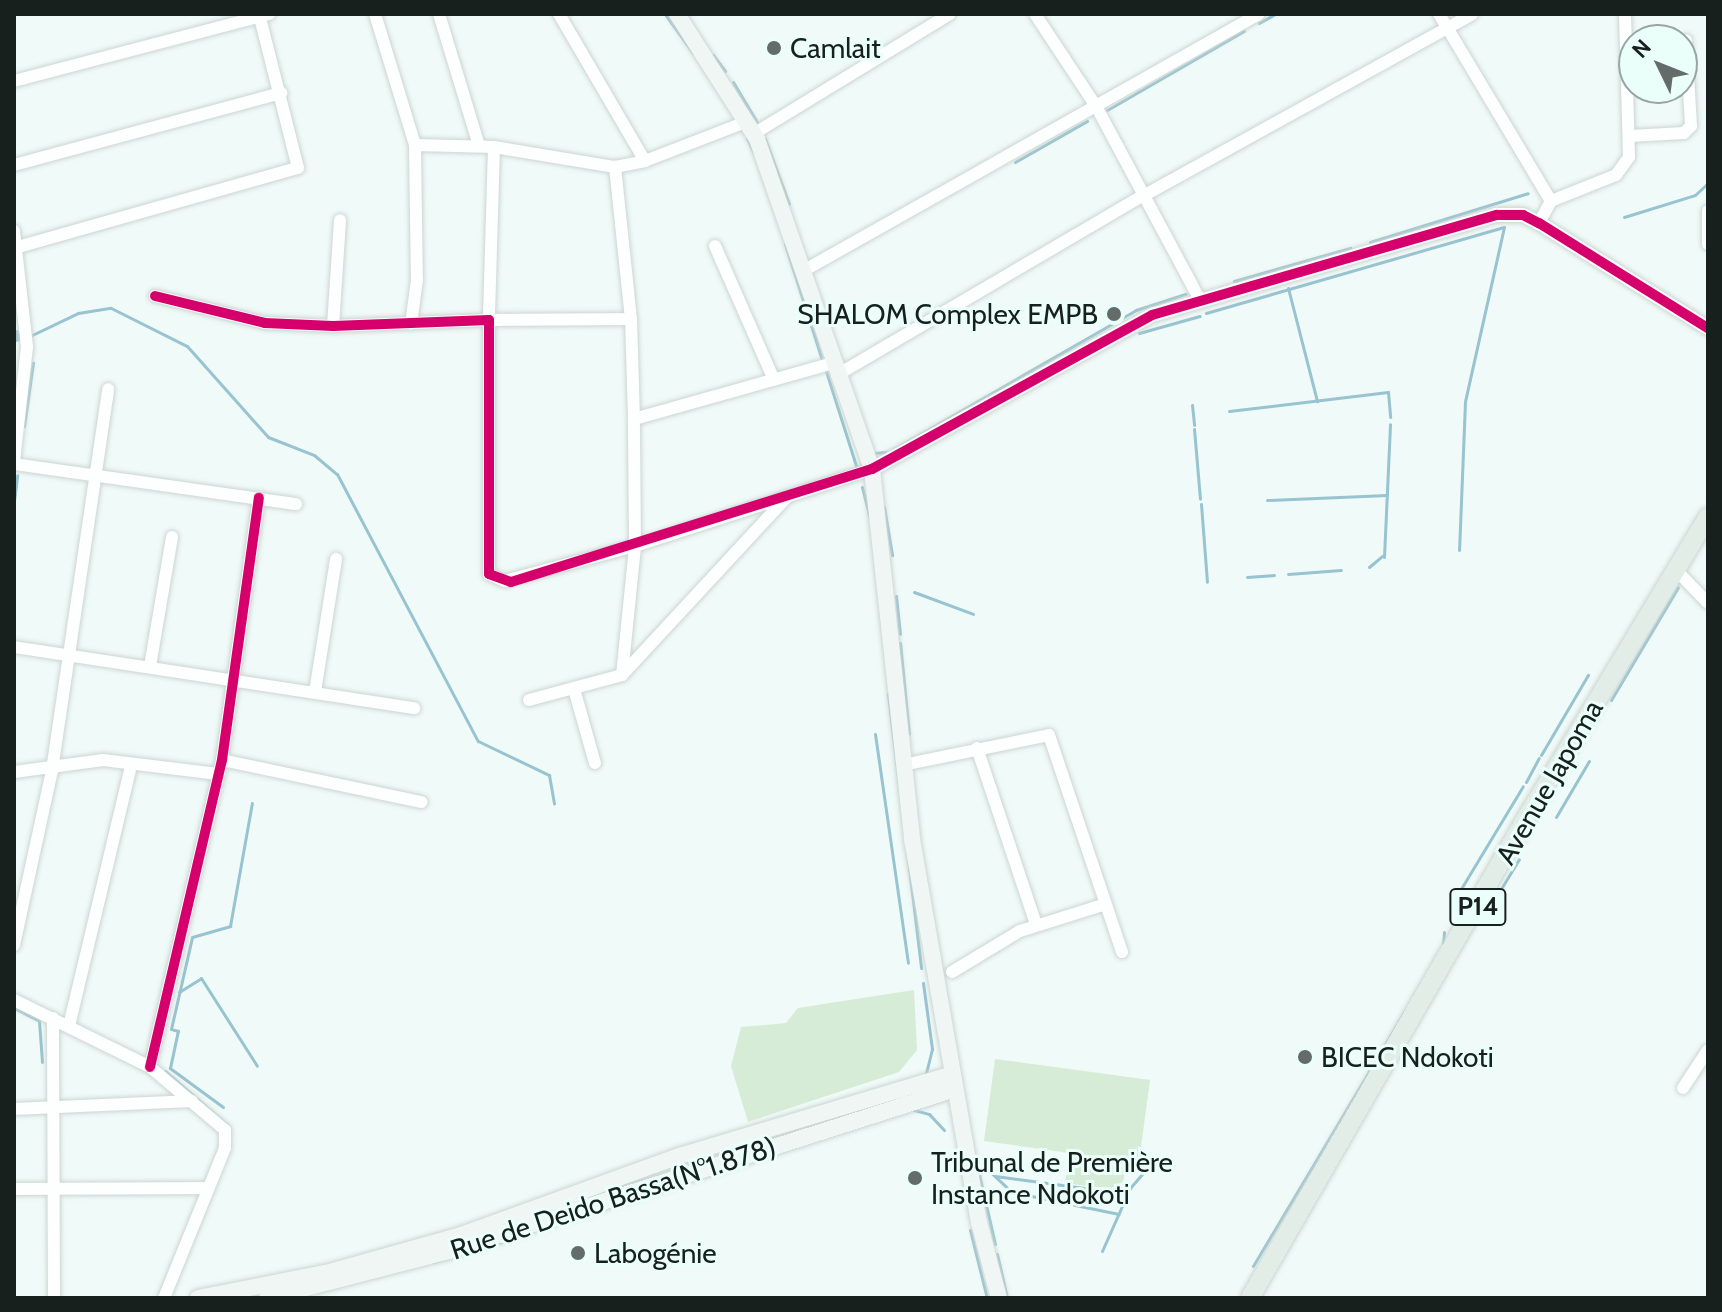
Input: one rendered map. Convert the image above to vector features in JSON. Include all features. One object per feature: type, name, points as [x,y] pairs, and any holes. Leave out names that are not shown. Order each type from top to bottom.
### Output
[{"type":"main road","points":[[677,14],[752,127],[872,469],[903,765],[954,1081],[999,1298]]},
{"type":"main road","name":"Avenue Japoma","points":[[1250,1298],[1708,517]]},
{"type":"main road","points":[[198,1298],[326,1273],[461,1235],[679,1156],[954,1081]]},
{"type":"main road","name":"Rue de Deido Bassa(N°1.878)","points":[[267,1298],[449,1251],[954,1081]]},
{"type":"street","points":[[375,14],[415,145],[417,280],[411,324]]},
{"type":"street","points":[[439,14],[479,146]]},
{"type":"street","points":[[559,14],[645,161]]},
{"type":"street","points":[[415,145],[494,147],[615,167],[645,161],[752,127],[950,14]]},
{"type":"street","points":[[1035,14],[1096,106],[1141,197],[1199,298]]},
{"type":"street","points":[[803,271],[1259,14]]},
{"type":"street","points":[[1439,14],[1551,201]]},
{"type":"street","points":[[634,419],[774,380],[835,369],[1472,14]]},
{"type":"street","points":[[1539,223],[1551,201],[1616,175],[1629,157],[1625,14]]},
{"type":"street","points":[[14,81],[263,15],[296,169],[17,252]]},
{"type":"street","points":[[14,165],[281,93]]},
{"type":"street","points":[[1630,136],[1688,130],[1687,104]]},
{"type":"street","points":[[494,147],[489,320],[489,574],[511,582],[635,546],[872,469],[1138,322],[1199,298],[1497,215],[1523,215],[1539,223],[1708,328]]},
{"type":"street","points":[[615,167],[631,319],[634,419],[635,546],[622,675]]},
{"type":"street","points":[[1708,211],[1708,244]]},
{"type":"street","points":[[333,326],[340,220]]},
{"type":"street","points":[[14,231],[27,347],[14,462],[96,477],[296,504]]},
{"type":"street","points":[[715,246],[774,380]]},
{"type":"street","points":[[155,296],[249,321],[333,326],[631,319]]},
{"type":"street","points":[[14,945],[52,770],[108,389]]},
{"type":"street","points":[[529,700],[622,675],[790,494]]},
{"type":"street","points":[[150,1067],[222,760],[259,498]]},
{"type":"street","points":[[150,666],[172,537]]},
{"type":"street","points":[[315,692],[336,559]]},
{"type":"street","points":[[1675,569],[1708,603]]},
{"type":"street","points":[[14,647],[414,708]]},
{"type":"street","points":[[574,689],[595,763]]},
{"type":"street","points":[[903,765],[1049,735],[1122,952]]},
{"type":"street","points":[[977,748],[1036,924]]},
{"type":"street","points":[[14,772],[52,770],[92,760],[218,774]]},
{"type":"street","points":[[222,760],[422,802]]},
{"type":"street","points":[[69,1026],[131,766]]},
{"type":"street","points":[[952,972],[1036,924],[1106,904]]},
{"type":"street","points":[[14,1000],[150,1067],[225,1130],[225,1148],[164,1298]]},
{"type":"street","points":[[53,1018],[49,1107],[54,1298]]},
{"type":"street","points":[[1683,1088],[1708,1050]]},
{"type":"street","points":[[14,1109],[192,1101]]},
{"type":"street","points":[[14,1189],[208,1188]]},
{"type":"green space","points":[[914,990],[917,1050],[899,1072],[748,1122],[731,1066],[741,1027],[786,1023],[798,1008]]},
{"type":"green space","points":[[995,1059],[1150,1080],[1139,1162],[1075,1154],[1126,1162],[1122,1191],[1065,1183],[1069,1153],[984,1141]]},
{"type":"waterway","points":[[665,14],[693,53]]},
{"type":"waterway","points":[[1259,23],[1275,14]]},
{"type":"waterway","points":[[1107,110],[1244,31]]},
{"type":"waterway","points":[[713,55],[725,71]]},
{"type":"waterway","points":[[733,82],[758,124]]},
{"type":"waterway","points":[[1015,162],[1087,121]]},
{"type":"waterway","points":[[747,138],[754,153]]},
{"type":"waterway","points":[[765,139],[789,204]]},
{"type":"waterway","points":[[1624,217],[1695,195],[1708,183]]},
{"type":"waterway","points":[[1370,242],[1528,193]]},
{"type":"waterway","points":[[1206,313],[1504,227],[1465,402],[1459,550]]},
{"type":"waterway","points":[[785,244],[822,360]]},
{"type":"waterway","points":[[1240,283],[1234,281],[1350,248]]},
{"type":"waterway","points":[[1288,288],[1317,401]]},
{"type":"waterway","points":[[889,452],[1136,310],[1185,294]]},
{"type":"waterway","points":[[30,336],[78,313],[111,308],[187,346],[268,437],[314,455],[337,474],[478,741],[549,775],[554,804]]},
{"type":"waterway","points":[[1139,333],[1200,316]]},
{"type":"waterway","points":[[24,426],[33,363]]},
{"type":"waterway","points":[[826,371],[857,469]]},
{"type":"waterway","points":[[1229,411],[1388,392],[1390,417]]},
{"type":"waterway","points":[[1192,405],[1194,425]]},
{"type":"waterway","points":[[1384,557],[1390,424]]},
{"type":"waterway","points":[[1194,429],[1200,499]]},
{"type":"waterway","points":[[874,453],[886,452]]},
{"type":"waterway","points":[[14,501],[17,475]]},
{"type":"waterway","points":[[862,487],[870,518]]},
{"type":"waterway","points":[[1267,500],[1387,495]]},
{"type":"waterway","points":[[1201,504],[1207,582]]},
{"type":"waterway","points":[[884,507],[892,555]]},
{"type":"waterway","points":[[1369,567],[1382,556]]},
{"type":"waterway","points":[[1288,574],[1341,570]]},
{"type":"waterway","points":[[1247,577],[1274,575]]},
{"type":"waterway","points":[[1611,700],[1678,587]]},
{"type":"waterway","points":[[914,592],[973,614]]},
{"type":"waterway","points":[[896,596],[900,634]]},
{"type":"waterway","points":[[900,643],[909,734]]},
{"type":"waterway","points":[[1541,755],[1588,675]]},
{"type":"waterway","points":[[888,694],[921,968]]},
{"type":"waterway","points":[[875,734],[908,963]]},
{"type":"waterway","points":[[1526,782],[1539,758]]},
{"type":"waterway","points":[[1556,817],[1589,761]]},
{"type":"waterway","points":[[1453,902],[1523,786]]},
{"type":"waterway","points":[[223,1107],[170,1068],[178,1031],[171,1029],[192,937],[230,926],[252,803]]},
{"type":"waterway","points":[[1493,902],[1519,859]]},
{"type":"waterway","points":[[1443,946],[1444,932]]},
{"type":"waterway","points":[[179,992],[201,978],[257,1066]]},
{"type":"waterway","points":[[923,983],[932,1049],[926,1073]]},
{"type":"waterway","points":[[14,1008],[39,1021],[42,1062]]},
{"type":"waterway","points":[[1253,1266],[1405,1011]]},
{"type":"waterway","points":[[165,1071],[228,1126]]},
{"type":"waterway","points":[[914,1110],[929,1114],[944,1130]]},
{"type":"waterway","points":[[993,1156],[986,1168],[1012,1192],[1119,1214]]},
{"type":"waterway","points":[[1102,1251],[1130,1188],[1151,1164]]},
{"type":"waterway","points":[[978,1170],[995,1244]]},
{"type":"waterway","points":[[995,1176],[1122,1193]]},
{"type":"waterway","points":[[970,1230],[987,1298]]},
{"type":"waterway","points":[[433,1262],[517,1237]]},
{"type":"waterway","points":[[997,1254],[1007,1298]]},
{"type":"cycle path","points":[[155,296],[265,323],[333,326],[489,320],[489,574],[511,582],[872,469],[1152,315],[1497,215],[1523,215],[1539,223],[1708,328]]},
{"type":"cycle path","points":[[150,1067],[222,760],[259,498]]},
{"type":"place","name":"Camlait","points":[[774,48]]},
{"type":"place","name":"SHALOM Complex EMPB","points":[[1114,314]]},
{"type":"place","name":"BICEC Ndokoti","points":[[1305,1057]]},
{"type":"place","name":"Tribunal de Première Instance Ndokoti","points":[[915,1178]]},
{"type":"place","name":"Labogénie","points":[[578,1253]]}]
